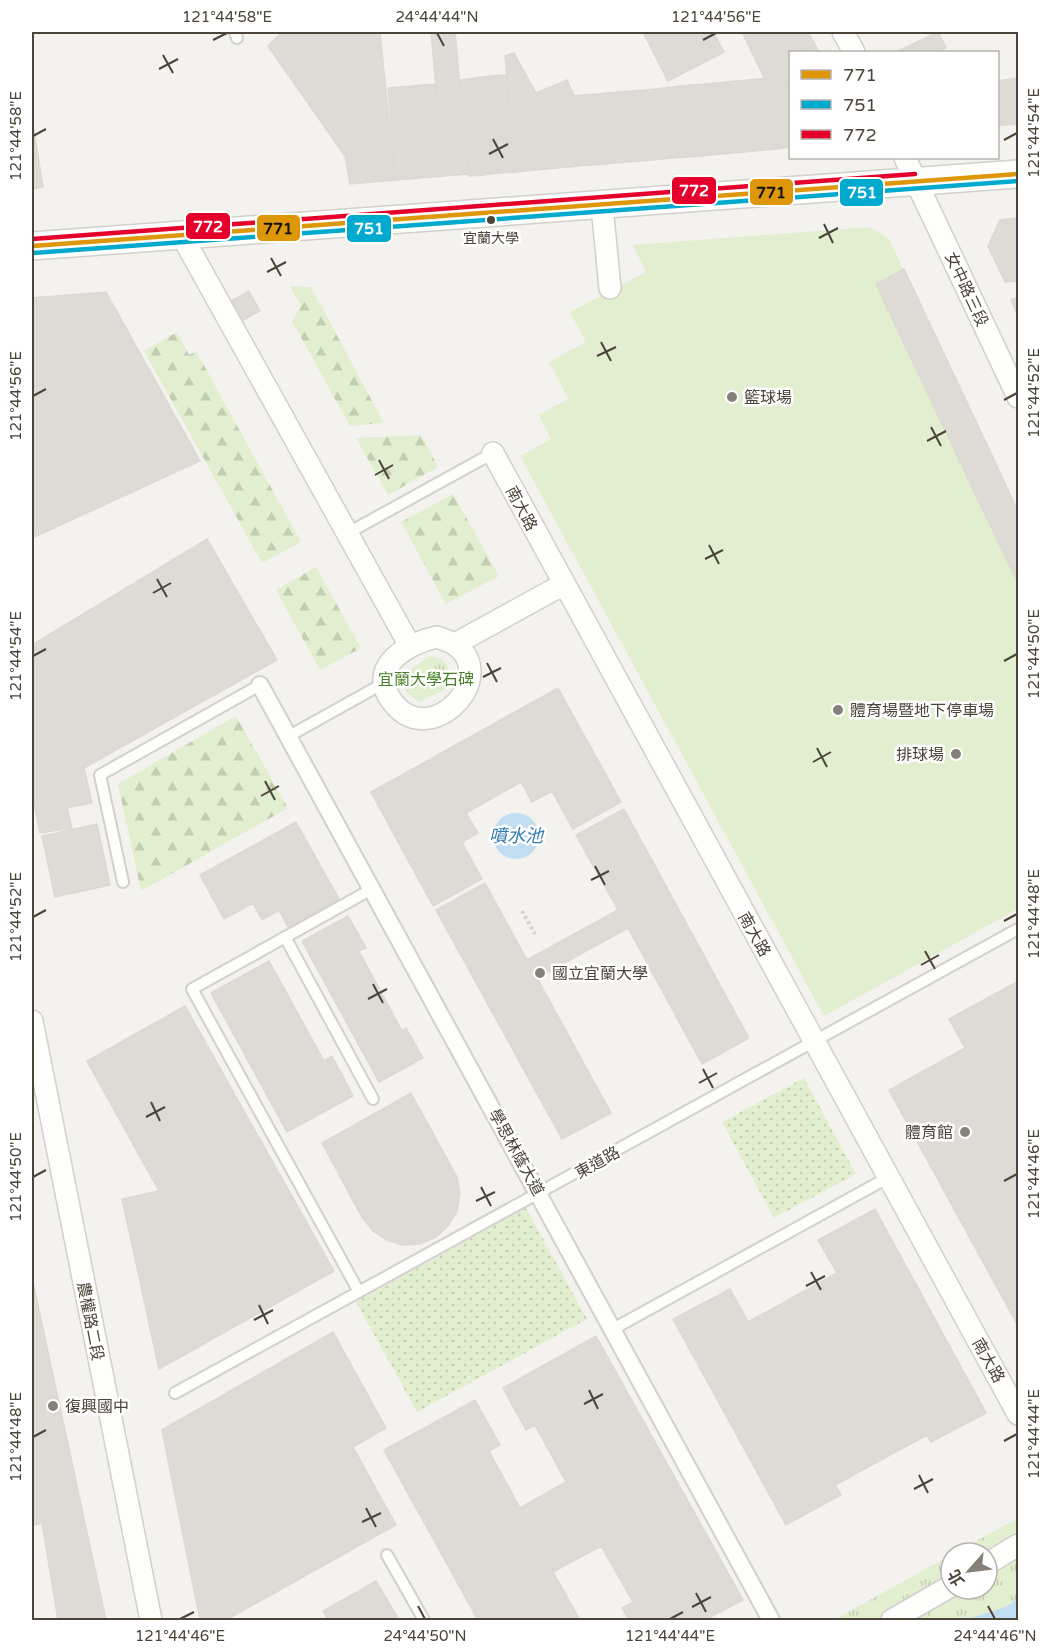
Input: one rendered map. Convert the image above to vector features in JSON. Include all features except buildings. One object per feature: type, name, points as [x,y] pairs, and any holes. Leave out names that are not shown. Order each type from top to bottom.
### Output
[{"type":"street","points":[[843,32],[853,51]]},
{"type":"street","points":[[32,246],[602,206],[910,169],[1018,174]]},
{"type":"street","name":"女中路三段","points":[[910,169],[1018,397]]},
{"type":"street","points":[[602,206],[610,288]]},
{"type":"street","points":[[182,236],[410,646]]},
{"type":"street","name":"南大路","points":[[492,453],[1018,1414]]},
{"type":"street","points":[[455,644],[564,584]]},
{"type":"street","points":[[437,637],[455,644],[465,658],[470,675],[467,691],[458,703],[428,720],[415,719],[401,712],[390,699],[384,683],[387,667],[396,655],[410,646],[437,637]]},
{"type":"street","name":"學思林蔭大道","points":[[260,685],[771,1620]]},
{"type":"street","name":"農權路二段","points":[[32,1021],[38,1091],[152,1620]]},
{"type":"street","points":[[999,1557],[1018,1545]]},
{"type":"street","points":[[891,1620],[939,1593]]},
{"type":"lane","points":[[348,533],[492,453]]},
{"type":"lane","points":[[289,736],[384,683]]},
{"type":"lane","points":[[123,882],[100,775],[260,685]]},
{"type":"lane","points":[[360,1292],[192,989],[372,889]]},
{"type":"lane","name":"東道路","points":[[175,1394],[1018,929]]},
{"type":"lane","points":[[285,937],[373,1099]]},
{"type":"lane","points":[[613,1329],[889,1177]]},
{"type":"lane","points":[[387,1555],[424,1620]]},
{"type":"path","points":[[522,911],[535,934]]},
{"type":"green space","name":"體育場暨地下停車場","points":[[870,227],[889,239],[1018,512],[1018,909],[824,1016],[520,456],[551,439],[539,415],[568,399],[549,362],[586,342],[570,312],[646,272],[633,245]]},
{"type":"green space","points":[[290,286],[311,287],[384,423],[350,426],[292,321],[301,306]]},
{"type":"green space","points":[[177,332],[189,355],[196,351],[301,542],[262,563],[144,351]]},
{"type":"green space","points":[[421,435],[438,467],[388,495],[356,438]]},
{"type":"green space","points":[[453,494],[499,576],[446,604],[401,522]]},
{"type":"green space","points":[[316,567],[361,648],[320,670],[276,590]]},
{"type":"green space","name":"宜蘭大學石碑","points":[[430,656],[446,663],[450,673],[449,684],[448,688],[419,702],[406,692],[403,674]]},
{"type":"green space","points":[[236,716],[288,808],[141,891],[118,784]]},
{"type":"green space","points":[[804,1078],[856,1174],[774,1218],[722,1122]]},
{"type":"green space","points":[[526,1208],[587,1319],[417,1412],[356,1302]]},
{"type":"green space","points":[[1018,1518],[1018,1620],[834,1620],[939,1562],[939,1601],[999,1601],[999,1541],[977,1541]]},
{"type":"water","name":"噴水池","points":[[516,813],[532,820],[539,836],[532,852],[516,859],[500,852],[493,836],[500,820]]},
{"type":"water","points":[[1018,1598],[1018,1620],[969,1620],[1006,1607]]},
{"type":"transit line","name":"772","points":[[32,239],[915,174]]},
{"type":"transit line","name":"771","points":[[32,246],[1018,174]]},
{"type":"transit line","name":"751","points":[[33,253],[1018,181]]},
{"type":"place","name":"宜蘭大學","points":[[491,220]]},
{"type":"place","name":"籃球場","points":[[732,397]]},
{"type":"place","name":"體育場暨地下停車場","points":[[838,710]]},
{"type":"place","name":"排球場","points":[[956,754]]},
{"type":"place","name":"國立宜蘭大學","points":[[540,973]]},
{"type":"place","name":"體育館","points":[[965,1132]]},
{"type":"place","name":"復興國中","points":[[53,1406]]}]
